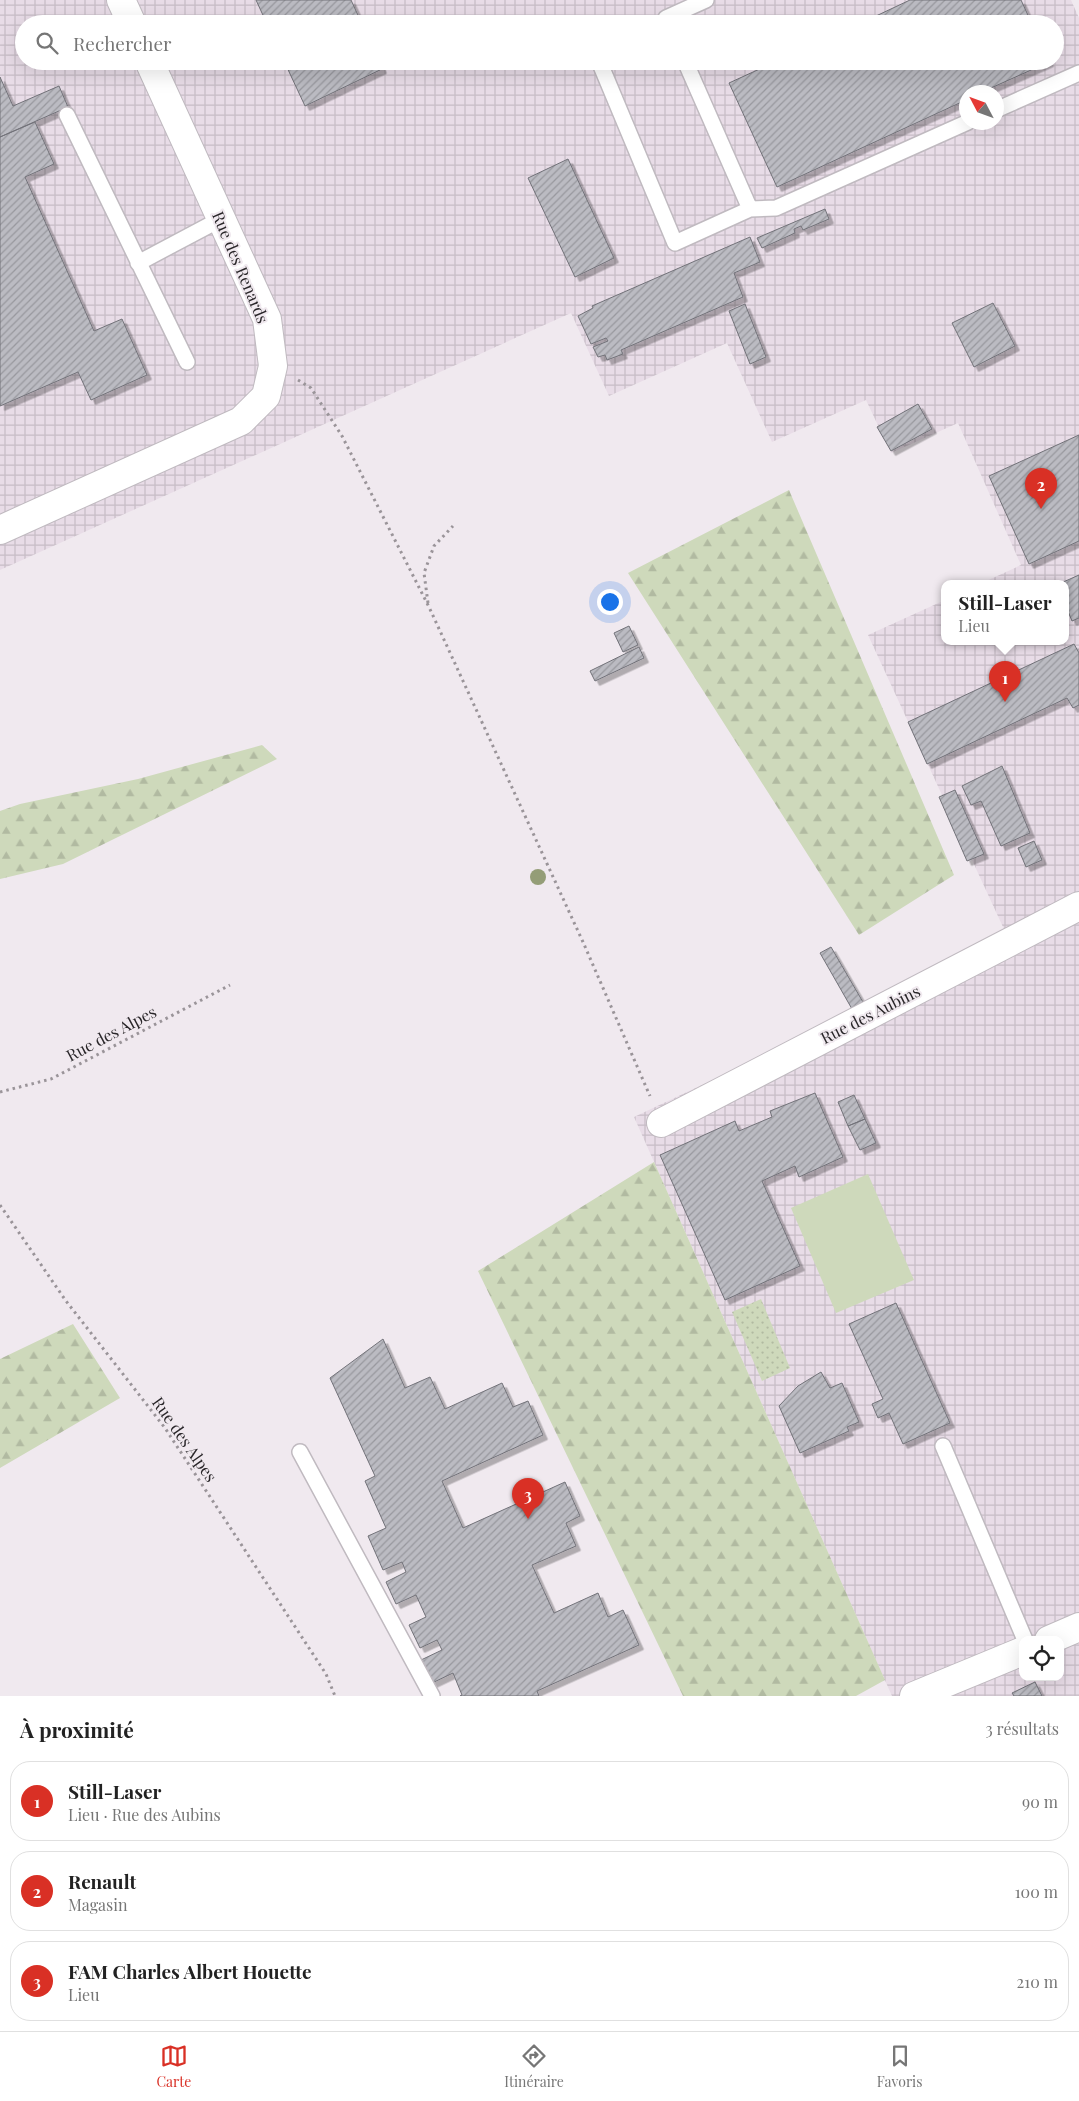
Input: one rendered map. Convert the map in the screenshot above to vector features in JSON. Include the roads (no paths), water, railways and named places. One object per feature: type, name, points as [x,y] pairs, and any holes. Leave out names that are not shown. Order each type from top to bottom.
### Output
[{"type":"street","points":[[121,0],[128,15]]},
{"type":"street","name":"Rue des Renards","points":[[0,530],[241,421],[266,396],[273,366],[267,319],[153,70]]},
{"type":"street","name":"Rue des Aubins","points":[[661,1123],[1079,906]]},
{"type":"street","points":[[1058,1636],[1079,1627]]},
{"type":"street","points":[[914,1696],[1019,1653]]},
{"type":"lane","points":[[677,15],[706,0]]},
{"type":"lane","points":[[603,70],[675,243],[750,209],[776,208],[959,126]]},
{"type":"lane","points":[[689,70],[750,209]]},
{"type":"lane","points":[[1004,106],[1079,73]]},
{"type":"lane","points":[[67,115],[187,362]]},
{"type":"lane","points":[[138,263],[221,219]]},
{"type":"lane","points":[[943,1446],[1023,1636]]},
{"type":"lane","points":[[300,1452],[432,1696]]},
{"type":"place","name":"Renault","points":[[1041,509]]},
{"type":"place","name":"Still-Laser","points":[[1005,702]]},
{"type":"place","name":"FAM Charles Albert Houette","points":[[528,1519]]}]
